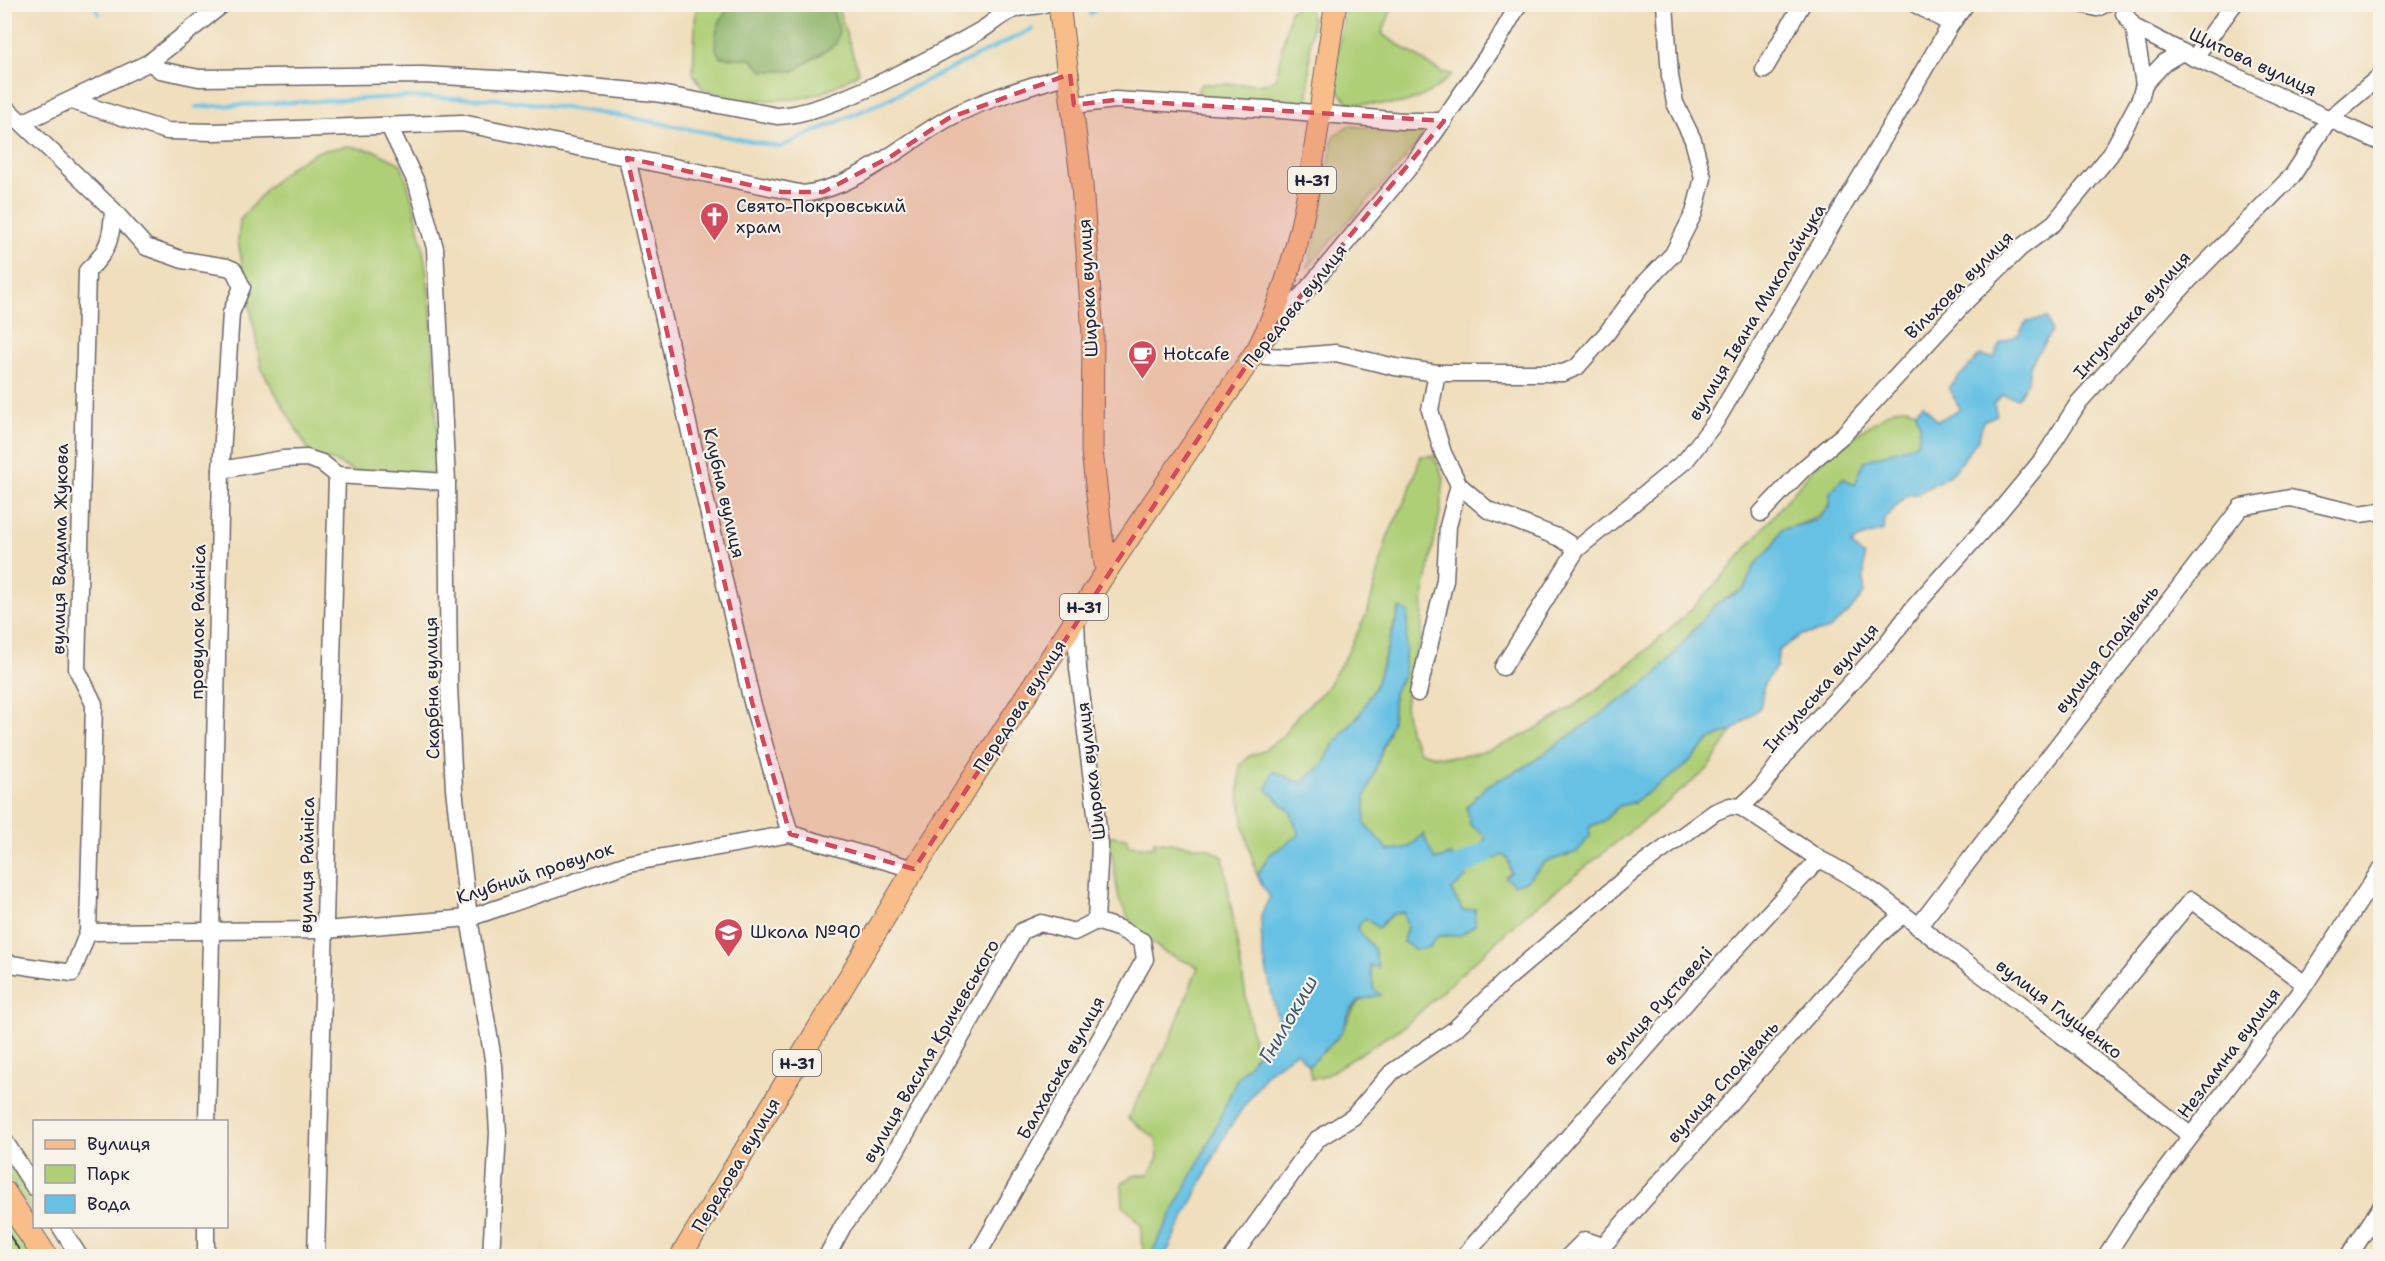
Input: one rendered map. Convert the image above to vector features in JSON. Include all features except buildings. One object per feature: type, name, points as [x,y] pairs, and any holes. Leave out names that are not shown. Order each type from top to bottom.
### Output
[{"type":"highway","points":[[4,1193],[45,1257]]},
{"type":"main road","name":"Широка вулиця","points":[[1059,4],[1074,105],[1093,334],[1092,451],[1106,572]]},
{"type":"main road","name":"Н-31","points":[[1258,348],[1277,311],[1300,236],[1321,114],[1336,4]]},
{"type":"main road","name":"Передова вулиця","points":[[681,1257],[914,869],[1106,572],[1258,348]]},
{"type":"street","points":[[22,123],[150,62],[223,4]]},
{"type":"street","points":[[150,62],[160,70],[199,78],[423,75],[517,80],[655,93],[777,117],[797,116],[865,89],[906,69],[979,32],[1012,10],[1044,4]]},
{"type":"street","name":"Передова вулиця","points":[[1258,348],[1399,181],[1444,121],[1520,4]]},
{"type":"street","points":[[1258,348],[1265,356],[1289,357],[1336,353],[1395,367],[1437,373],[1498,371],[1563,373],[1577,368],[1606,334],[1642,285],[1673,254],[1694,213],[1703,178],[1693,140],[1675,103],[1670,76],[1665,4]]},
{"type":"street","points":[[1764,70],[1802,4]]},
{"type":"street","points":[[1916,4],[1951,24]]},
{"type":"street","name":"вулиця Івана Миколайчука","points":[[1503,668],[1577,549],[1686,460],[1716,421],[1951,24],[1966,4]]},
{"type":"street","points":[[2081,4],[2097,8],[2104,4]]},
{"type":"street","points":[[2122,4],[2124,13],[2134,27],[2144,84]]},
{"type":"street","points":[[2144,84],[2165,62],[2188,55],[2234,4]]},
{"type":"street","name":"Щитова вулиця","points":[[2134,27],[2188,55],[2380,142]]},
{"type":"street","points":[[72,101],[167,130],[214,132],[462,123],[804,195],[823,192],[890,158],[949,118],[992,100],[1070,74]]},
{"type":"street","name":"Інгульська вулиця","points":[[1741,807],[1761,788],[1788,751],[1884,647],[1914,607],[1999,512],[2042,460],[2079,402],[2191,278],[2292,176],[2329,119],[2380,76]]},
{"type":"street","name":"Вільхова вулиця","points":[[1761,513],[1803,469],[1844,434],[1968,299],[2020,248],[2054,223],[2110,155],[2140,99],[2144,84]]},
{"type":"street","points":[[1074,105],[1115,100],[1402,121],[1444,121]]},
{"type":"street","points":[[4,106],[113,210]]},
{"type":"street","name":"Скарбна вулиця","points":[[388,126],[417,184],[435,248],[447,482],[449,686],[454,789],[469,918],[494,1077],[498,1133],[491,1257]]},
{"type":"street","name":"Клубна вулиця","points":[[627,159],[752,702],[790,834]]},
{"type":"street","name":"провулок Райніса","points":[[113,210],[146,247],[183,260],[227,267],[234,270],[242,287],[231,313],[220,470],[207,1120]]},
{"type":"street","name":"вулиця Вадима Жукова","points":[[4,963],[72,973],[88,932],[94,704],[76,669],[87,271],[103,256],[112,228],[113,210]]},
{"type":"street","points":[[1437,373],[1430,410],[1443,453],[1459,485],[1488,510],[1560,538],[1577,549]]},
{"type":"street","points":[[220,470],[282,459],[308,458],[322,463],[337,475],[447,482]]},
{"type":"street","name":"вулиця Райніса","points":[[316,1257],[337,475]]},
{"type":"street","points":[[1418,693],[1445,580],[1448,526],[1459,485]]},
{"type":"street","name":"вулиця Сподівань","points":[[1918,927],[2241,507],[2290,498],[2360,514],[2380,512]]},
{"type":"street","name":"Широка вулиця","points":[[1076,621],[1081,689],[1100,845],[1096,921]]},
{"type":"street","points":[[1233,1257],[1316,1140],[1353,1117],[1392,1072],[1455,1029],[1507,979],[1635,870],[1715,812],[1730,806],[1741,807],[1819,859],[1840,869],[1902,915]]},
{"type":"street","name":"Клубний провулок","points":[[88,932],[324,930],[469,918],[630,863],[790,834],[914,869]]},
{"type":"street","name":"вулиця Руставелі","points":[[1464,1257],[1692,996],[1819,859]]},
{"type":"street","name":"Незламна вулиця","points":[[2106,1257],[2136,1209],[2305,984],[2380,870]]},
{"type":"street","points":[[2074,1043],[2191,900],[2305,984]]},
{"type":"street","name":"вулиця Сподівань","points":[[1569,1257],[1585,1240],[1603,1246],[1878,936],[1902,915]]},
{"type":"street","name":"вулиця Глущенко","points":[[1902,915],[2074,1043],[2191,1136]]},
{"type":"street","name":"вулиця Василя Кричевського","points":[[827,1257],[843,1226],[881,1177],[1022,931],[1041,922],[1074,932],[1096,921]]},
{"type":"street","name":"Балхаська вулиця","points":[[977,1257],[1145,959],[1142,941],[1120,929],[1096,921]]},
{"type":"street","points":[[4,1140],[33,1185]]},
{"type":"street","points":[[2349,1257],[2380,1208]]},
{"type":"street","points":[[61,1228],[79,1257]]},
{"type":"street","points":[[206,1228],[206,1257]]},
{"type":"highlighted area","points":[[1070,74],[1074,105],[1115,100],[1444,121],[1258,348],[914,869],[790,834],[752,702],[627,158],[782,192],[823,192],[890,157],[949,118]]},
{"type":"green space","points":[[696,4],[732,5],[727,10],[720,57],[751,59],[839,30],[831,5],[837,5],[859,73],[822,93],[796,99],[740,101],[702,88],[693,73]]},
{"type":"green space","points":[[732,5],[831,5],[839,30],[836,44],[794,71],[763,71],[751,59],[720,57],[715,44],[717,30],[723,16]]},
{"type":"green space","points":[[1297,5],[1309,9],[1312,18],[1307,105],[1203,99],[1197,92],[1201,84],[1266,84],[1276,78],[1290,11]]},
{"type":"green space","points":[[1346,5],[1393,5],[1382,34],[1441,72],[1452,74],[1440,85],[1417,99],[1379,105],[1349,103],[1332,83]]},
{"type":"green space","points":[[1348,126],[1418,130],[1423,136],[1307,269],[1321,218],[1332,142],[1335,135]]},
{"type":"green space","points":[[347,146],[375,151],[401,164],[413,202],[427,278],[431,317],[438,473],[353,471],[332,460],[312,456],[262,370],[238,242],[240,220],[267,188],[293,165],[319,151]]},
{"type":"green space","points":[[1906,408],[1916,411],[1920,425],[1918,443],[1865,461],[1855,485],[1843,478],[1821,514],[1814,519],[1781,530],[1774,545],[1754,566],[1744,589],[1716,604],[1654,677],[1525,767],[1487,786],[1487,836],[1508,858],[1511,873],[1526,881],[1545,862],[1577,852],[1589,827],[1603,821],[1619,806],[1634,802],[1682,769],[1710,740],[1733,730],[1707,770],[1519,920],[1406,1025],[1323,1077],[1311,1079],[1309,1066],[1339,1036],[1357,1004],[1374,990],[1369,966],[1378,966],[1374,949],[1357,928],[1366,917],[1378,928],[1391,915],[1403,912],[1407,926],[1403,942],[1429,947],[1438,936],[1461,935],[1463,911],[1451,890],[1466,877],[1451,855],[1435,860],[1410,847],[1389,851],[1364,824],[1365,798],[1392,722],[1394,693],[1404,673],[1399,608],[1376,685],[1360,714],[1333,745],[1324,764],[1301,783],[1274,772],[1267,790],[1290,811],[1300,835],[1269,855],[1257,876],[1244,828],[1239,791],[1240,766],[1249,756],[1261,752],[1282,737],[1297,716],[1325,690],[1346,656],[1368,611],[1387,538],[1409,492],[1421,456],[1433,456],[1444,478],[1440,512],[1424,593],[1421,639],[1409,673],[1405,707],[1409,730],[1419,751],[1453,757],[1492,748],[1535,729],[1579,702],[1621,671],[1692,609],[1716,584],[1819,463],[1893,409]]},
{"type":"green space","points":[[1104,835],[1127,838],[1128,845],[1154,847],[1154,841],[1208,848],[1223,857],[1254,1047],[1258,1055],[1237,1079],[1210,1140],[1150,1256],[1142,1247],[1142,1226],[1123,1205],[1122,1183],[1133,1176],[1149,1174],[1158,1158],[1156,1139],[1128,1118],[1171,1037],[1198,967],[1164,952],[1135,930],[1119,900],[1111,848]]},
{"type":"green space","points":[[4,1153],[33,1198],[33,1215],[5,1171]]},
{"type":"green space","points":[[4,1211],[34,1256],[5,1256]]},
{"type":"water","points":[[2047,318],[2051,332],[2030,365],[2028,381],[2018,398],[2002,395],[1994,404],[1997,415],[1983,421],[1979,438],[1953,473],[1917,494],[1907,495],[1885,518],[1884,531],[1862,537],[1851,544],[1864,556],[1864,593],[1851,610],[1828,630],[1802,635],[1778,651],[1777,666],[1764,684],[1760,708],[1733,730],[1710,740],[1682,769],[1634,802],[1619,806],[1603,821],[1589,827],[1590,836],[1577,852],[1545,862],[1526,881],[1514,885],[1505,877],[1511,873],[1508,858],[1503,855],[1496,859],[1484,854],[1481,847],[1486,836],[1470,825],[1467,807],[1486,786],[1525,767],[1654,677],[1716,604],[1744,589],[1754,566],[1774,545],[1781,530],[1817,520],[1829,507],[1830,492],[1843,478],[1855,485],[1864,461],[1918,443],[1920,425],[1916,411],[1923,404],[1937,421],[1960,409],[1949,387],[1980,355],[1994,358],[2000,343],[2018,335],[2027,321]]},
{"type":"water","points":[[1400,608],[1408,612],[1404,673],[1394,693],[1392,722],[1365,798],[1365,824],[1389,851],[1410,847],[1423,834],[1435,860],[1451,855],[1466,877],[1451,891],[1463,911],[1475,909],[1475,925],[1461,935],[1438,936],[1429,947],[1416,950],[1403,942],[1407,926],[1403,912],[1391,915],[1378,928],[1365,918],[1357,928],[1374,949],[1378,967],[1370,966],[1374,990],[1381,995],[1359,1000],[1349,1013],[1342,1032],[1309,1066],[1296,1052],[1266,1074],[1227,1131],[1165,1256],[1150,1256],[1210,1140],[1237,1079],[1279,1026],[1262,949],[1261,915],[1270,897],[1257,876],[1269,855],[1299,835],[1290,811],[1267,790],[1273,771],[1301,783],[1324,764],[1333,745],[1360,714],[1376,685]]},
{"type":"waterway","points":[[94,4],[99,14]]},
{"type":"waterway","points":[[1090,14],[1103,4]]},
{"type":"waterway","points":[[196,107],[402,97],[500,99],[623,116],[780,147],[882,102],[1032,29]]},
{"type":"waterway","name":"Гнилокиш","points":[[1432,875],[1459,867],[1484,854]]},
{"type":"tram line","points":[[4,1227],[23,1256]]},
{"type":"place","name":"Свято-Покровський храм","points":[[715,242]]},
{"type":"place","name":"Hotcafe","points":[[1142,380]]},
{"type":"place","name":"Школа №90","points":[[729,958]]}]
